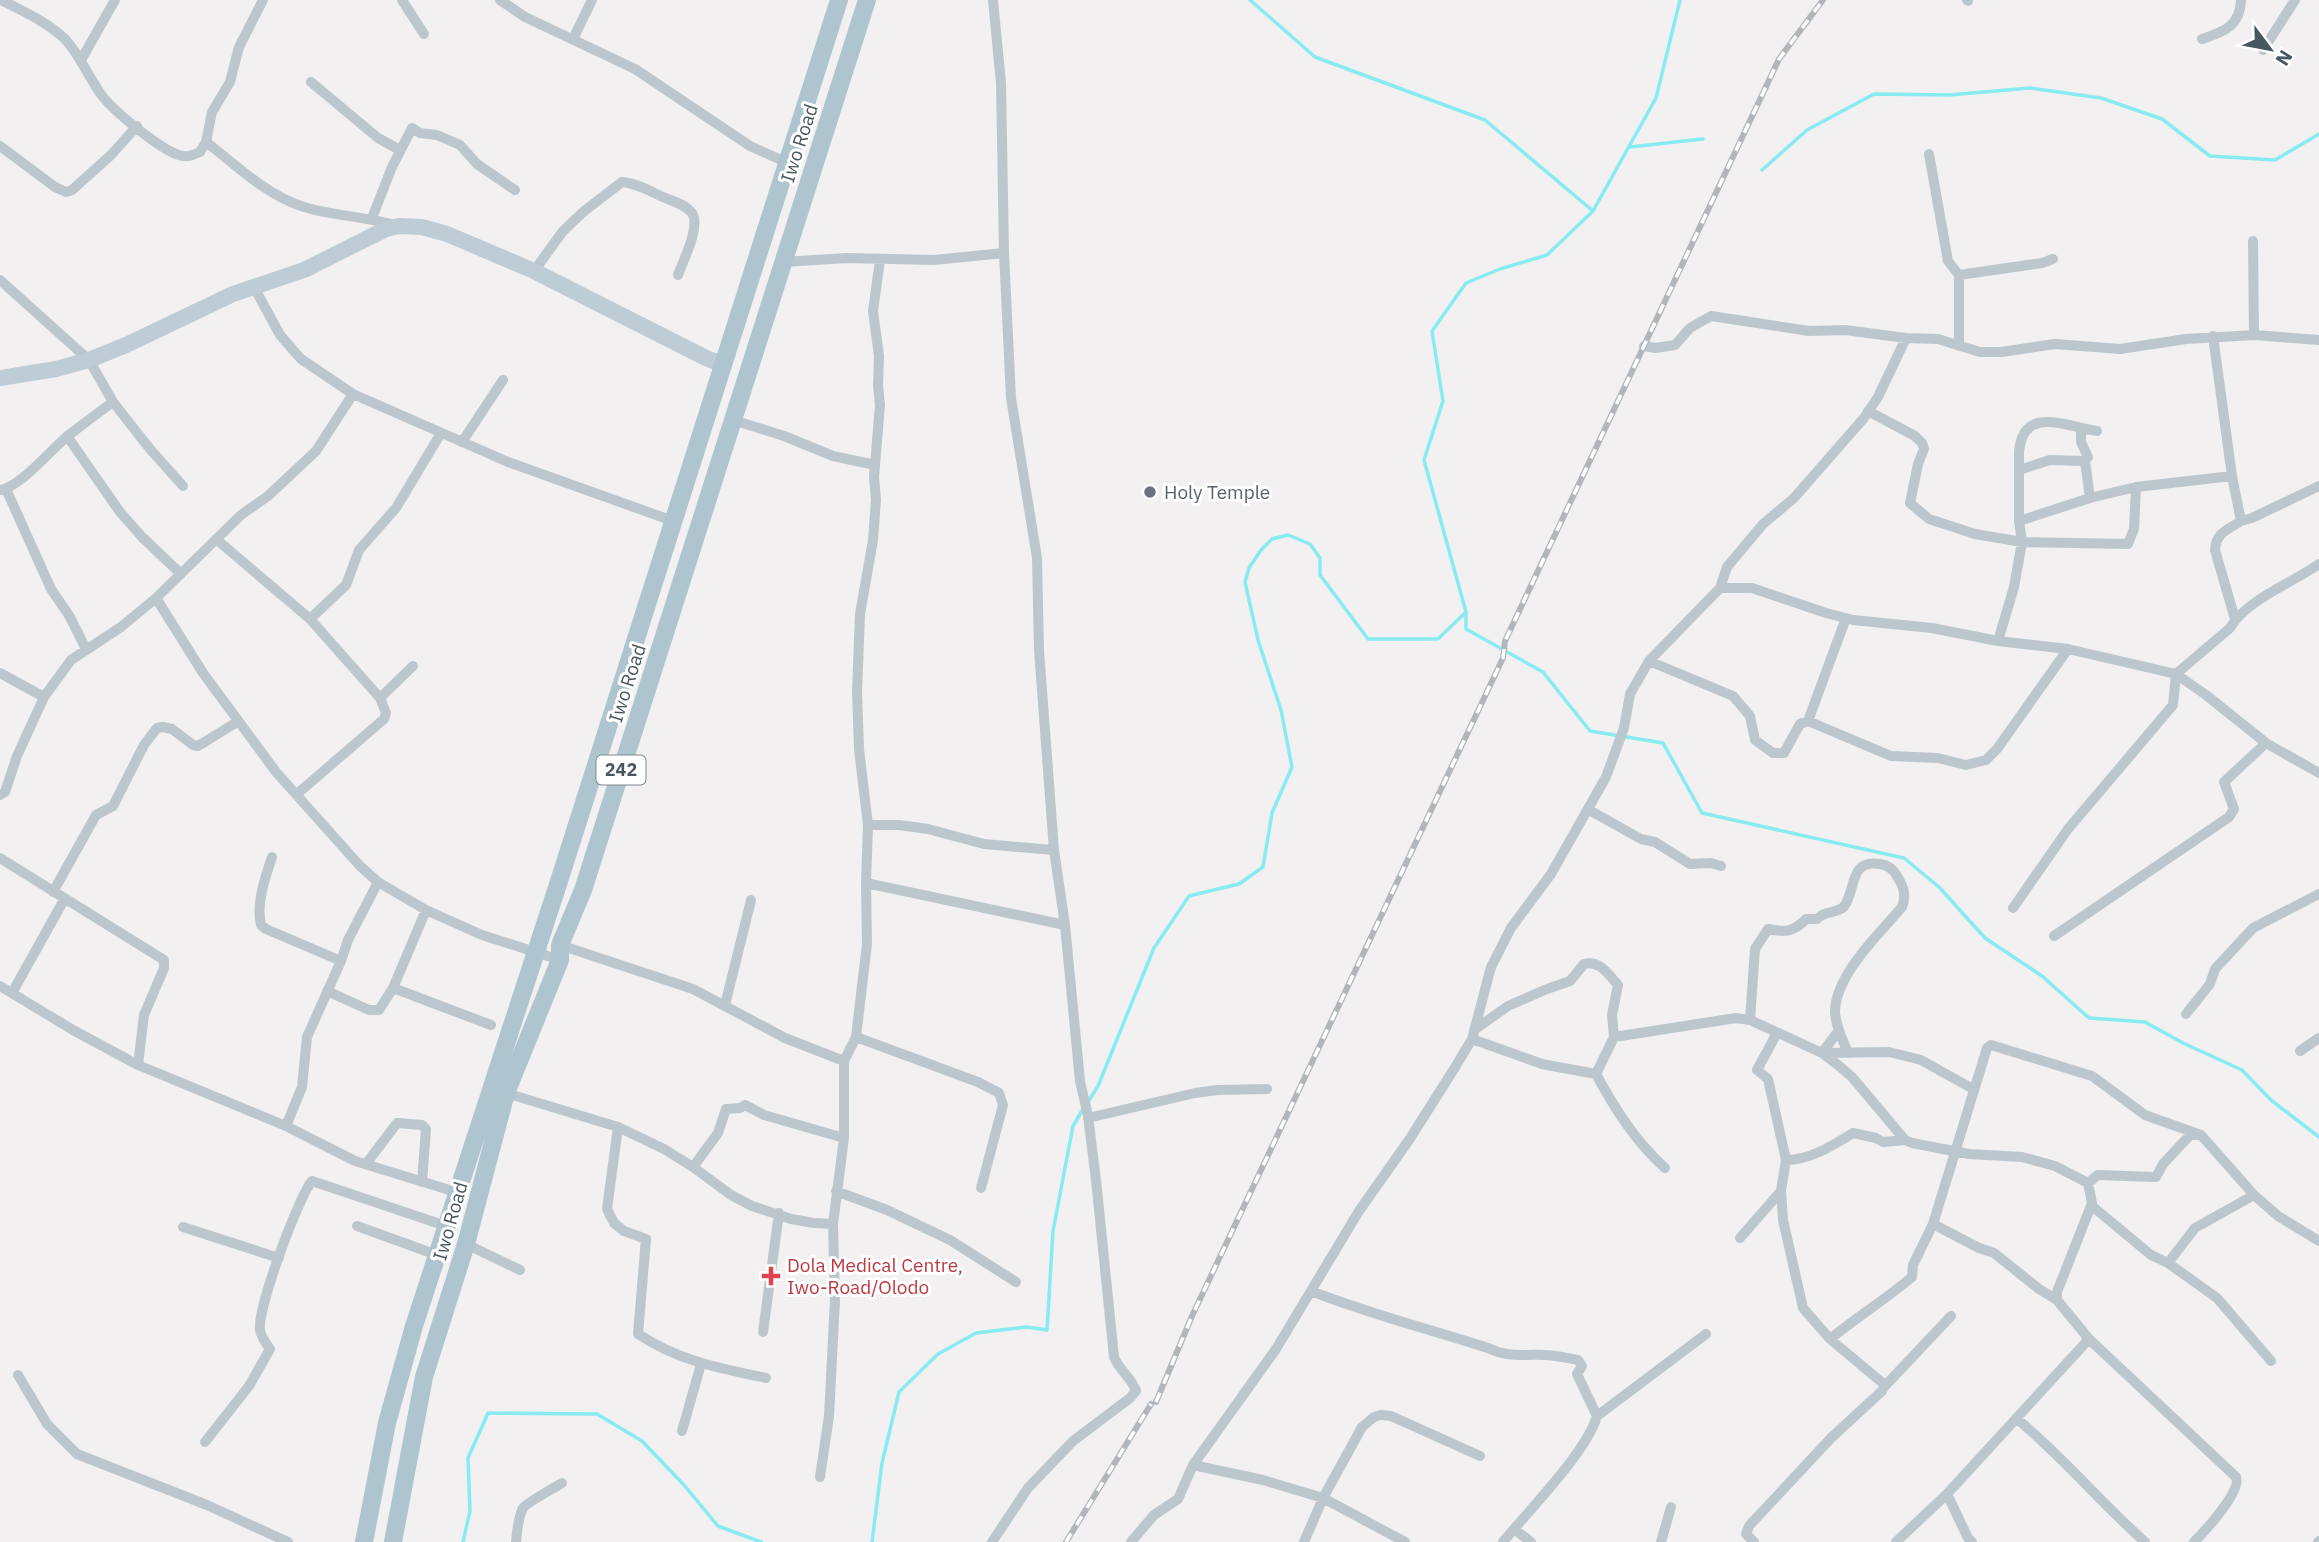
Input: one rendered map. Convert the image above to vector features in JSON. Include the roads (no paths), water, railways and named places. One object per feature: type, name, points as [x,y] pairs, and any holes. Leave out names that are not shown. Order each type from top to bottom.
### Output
[{"type":"main road","name":"Iwo Road","points":[[364,1542],[387,1423],[436,1255],[536,952],[839,0]]},
{"type":"main road","name":"Iwo Road","points":[[393,1542],[424,1377],[466,1244],[506,1093],[583,890],[867,0]]},
{"type":"street","points":[[1,0],[51,27],[81,60],[112,107],[159,146],[178,155],[200,152],[212,112],[230,82],[239,47],[263,0]]},
{"type":"street","points":[[81,60],[115,0]]},
{"type":"street","points":[[402,0],[424,34]]},
{"type":"street","points":[[500,0],[525,17],[635,69],[750,146],[788,163]]},
{"type":"street","points":[[573,39],[592,0]]},
{"type":"street","points":[[992,1542],[1028,1488],[1073,1441],[1136,1391],[1135,1386],[1117,1366],[1114,1357],[1088,1117],[1080,1082],[1065,925],[1054,850],[1039,650],[1037,558],[1011,398],[1004,253],[1002,83],[993,0]]},
{"type":"street","points":[[2202,39],[2229,29],[2237,20],[2241,0]]},
{"type":"street","points":[[2263,50],[2295,0]]},
{"type":"street","points":[[311,82],[378,138],[400,150]]},
{"type":"street","points":[[0,146],[66,192],[72,190],[111,155],[137,126]]},
{"type":"street","points":[[372,218],[412,128],[460,145],[477,164],[515,190]]},
{"type":"street","points":[[205,142],[265,187],[301,206],[372,218],[399,226],[422,227],[447,234],[534,271],[724,365]]},
{"type":"street","points":[[1929,155],[1948,261],[1959,275],[1959,346]]},
{"type":"street","points":[[534,271],[563,231],[622,182],[681,204],[692,213],[694,220],[691,242],[678,275]]},
{"type":"street","points":[[0,378],[56,369],[89,360],[233,294],[304,270],[386,229],[399,226]]},
{"type":"street","points":[[2253,240],[2254,335]]},
{"type":"street","points":[[783,262],[847,258],[934,260],[1004,253]]},
{"type":"street","points":[[1959,275],[2053,259]]},
{"type":"street","points":[[820,1477],[830,1390],[835,1300],[833,1224],[844,1138],[844,1061],[856,1037],[867,944],[868,825],[859,749],[857,692],[860,614],[873,540],[876,500],[875,465],[880,405],[879,356],[873,311],[880,260]]},
{"type":"street","points":[[0,280],[89,360],[113,402],[149,449],[183,486]]},
{"type":"street","points":[[254,287],[280,335],[300,359],[353,394],[508,462],[673,522]]},
{"type":"street","points":[[1644,346],[1656,348],[1675,345],[1690,328],[1711,316],[1810,331],[1844,330],[1937,339],[1980,352],[2001,352],[2055,344],[2120,349],[2213,336],[2254,335],[2319,340]]},
{"type":"street","points":[[2213,336],[2241,521]]},
{"type":"street","points":[[1131,1542],[1154,1515],[1178,1499],[1193,1465],[1276,1349],[1359,1211],[1409,1140],[1473,1034],[1492,967],[1511,928],[1551,874],[1606,778],[1624,728],[1630,694],[1648,661],[1720,587],[1727,567],[1763,524],[1794,498],[1868,411],[1878,397],[1906,338]]},
{"type":"street","points":[[462,442],[503,380]]},
{"type":"street","points":[[0,795],[5,792],[17,756],[44,697],[71,660],[121,627],[156,598],[242,515],[268,496],[316,451],[353,394]]},
{"type":"street","points":[[86,649],[51,589],[3,490],[30,471],[67,436],[113,402]]},
{"type":"street","points":[[1868,411],[1915,436],[1922,443],[1924,449],[1910,503],[1923,515],[1975,534],[2022,542],[2128,544],[2134,529],[2136,487]]},
{"type":"street","points":[[733,420],[784,436],[833,456],[875,465]]},
{"type":"street","points":[[1998,641],[2014,587],[2022,542],[2020,440],[2031,426],[2044,421],[2097,431]]},
{"type":"street","points":[[2081,429],[2081,442],[2088,457],[2085,461],[2091,498]]},
{"type":"street","points":[[310,619],[346,585],[359,550],[396,508],[441,433]]},
{"type":"street","points":[[67,436],[120,512],[181,574]]},
{"type":"street","points":[[2019,470],[2050,460],[2085,461]]},
{"type":"street","points":[[2020,521],[2091,498],[2136,487],[2232,475]]},
{"type":"street","points":[[2235,619],[2215,550],[2218,534],[2319,486]]},
{"type":"street","points":[[216,539],[310,619],[380,698],[386,713],[384,719],[297,794]]},
{"type":"street","points":[[2013,908],[2068,829],[2173,705],[2176,674],[2230,628],[2235,619],[2266,595],[2319,565]]},
{"type":"street","points":[[1720,587],[1752,588],[1846,618],[2068,649],[2176,674],[2266,743],[2319,773]]},
{"type":"street","points":[[156,598],[237,723],[276,772],[360,866],[378,882],[426,910],[482,935],[536,952],[560,952],[694,989],[785,1038],[844,1061]]},
{"type":"street","points":[[1808,721],[1846,618]]},
{"type":"street","points":[[1648,661],[1733,696],[1750,716],[1755,740],[1773,752],[1784,753],[1801,724],[1808,721],[1891,756],[1938,758],[1966,765],[1986,760],[1997,749],[2068,649]]},
{"type":"street","points":[[380,698],[413,666]]},
{"type":"street","points":[[0,673],[44,697]]},
{"type":"street","points":[[53,892],[96,815],[113,806],[144,744],[157,728],[172,729],[198,746],[237,723]]},
{"type":"street","points":[[2054,936],[2229,817],[2234,809],[2224,782],[2266,743]]},
{"type":"street","points":[[1589,810],[1641,839],[1655,842],[1690,864],[1711,863],[1721,866]]},
{"type":"street","points":[[868,825],[918,827],[984,844],[1054,850]]},
{"type":"street","points":[[272,857],[259,909],[261,925],[341,961]]},
{"type":"street","points":[[0,858],[164,960],[164,968],[144,1015],[138,1065]]},
{"type":"street","points":[[1750,1020],[1755,949],[1768,929],[1780,932],[1796,930],[1807,919],[1816,919],[1821,914],[1840,909],[1845,905],[1855,874],[1864,864],[1885,864],[1894,871],[1905,891],[1905,900],[1843,983],[1835,1011],[1848,1053]]},
{"type":"street","points":[[286,1126],[302,1087],[307,1037],[348,940],[378,882]]},
{"type":"street","points":[[866,883],[1065,925]]},
{"type":"street","points":[[2186,1014],[2210,984],[2215,969],[2229,951],[2253,928],[2319,894]]},
{"type":"street","points":[[12,993],[64,900]]},
{"type":"street","points":[[725,1005],[751,900]]},
{"type":"street","points":[[327,991],[369,1010],[382,1006],[393,988],[426,910]]},
{"type":"street","points":[[1473,1034],[1508,1006],[1570,981],[1584,964],[1590,962],[1601,967],[1618,985],[1612,1015],[1614,1037],[1596,1074]]},
{"type":"street","points":[[0,986],[138,1065],[286,1126],[366,1164],[456,1192]]},
{"type":"street","points":[[393,988],[491,1026]]},
{"type":"street","points":[[1614,1037],[1736,1018],[1750,1020],[1822,1053],[1852,1077],[1905,1140]]},
{"type":"street","points":[[1822,1053],[1839,1031]]},
{"type":"street","points":[[1777,1033],[1757,1070],[1768,1079],[1786,1160],[1781,1191],[1783,1220],[1803,1308],[1830,1339],[1885,1386]]},
{"type":"street","points":[[1473,1034],[1542,1064],[1596,1074]]},
{"type":"street","points":[[856,1037],[978,1082],[999,1093],[1003,1105],[981,1188]]},
{"type":"street","points":[[2300,1051],[2319,1038]]},
{"type":"street","points":[[1830,1339],[1912,1277],[1913,1265],[1933,1224],[1987,1048],[1996,1044],[2092,1076],[2144,1115],[2201,1135],[2254,1195],[2278,1216],[2319,1241]]},
{"type":"street","points":[[1822,1053],[1889,1052],[1921,1060],[1973,1089]]},
{"type":"street","points":[[1596,1074],[1615,1110],[1643,1148],[1665,1168]]},
{"type":"street","points":[[1088,1117],[1195,1093],[1267,1089]]},
{"type":"street","points":[[506,1093],[618,1127],[664,1149],[731,1195],[752,1206],[814,1223],[833,1224]]},
{"type":"street","points":[[693,1167],[718,1133],[726,1109],[745,1105],[764,1115],[844,1138]]},
{"type":"street","points":[[366,1164],[397,1123],[422,1125],[426,1129],[422,1182]]},
{"type":"street","points":[[618,1127],[607,1209],[614,1223],[624,1231],[646,1239],[638,1334],[652,1343],[701,1364],[766,1378]]},
{"type":"street","points":[[1883,1142],[1895,1127]]},
{"type":"street","points":[[1786,1160],[1809,1157],[1853,1133],[1883,1142],[1905,1140],[1953,1152],[2022,1157],[2055,1166],[2088,1183]]},
{"type":"street","points":[[2088,1183],[2098,1175],[2156,1177],[2163,1164],[2190,1135],[2201,1135]]},
{"type":"street","points":[[205,1442],[249,1386],[270,1349],[260,1330],[267,1288],[312,1181],[446,1226]]},
{"type":"street","points":[[2088,1183],[2092,1206],[2151,1255],[2217,1298],[2272,1361]]},
{"type":"street","points":[[836,1191],[887,1210],[950,1240],[1016,1282]]},
{"type":"street","points":[[1740,1238],[1781,1191]]},
{"type":"street","points":[[2168,1264],[2195,1228],[2254,1195]]},
{"type":"street","points":[[2057,1300],[2057,1292],[2092,1203]]},
{"type":"street","points":[[763,1332],[779,1213]]},
{"type":"street","points":[[1933,1224],[1994,1253],[2057,1300],[2089,1339],[2236,1477],[2237,1486],[2225,1506],[2193,1542]]},
{"type":"street","points":[[356,1226],[436,1255]]},
{"type":"street","points":[[183,1227],[279,1258]]},
{"type":"street","points":[[466,1244],[520,1270]]},
{"type":"street","points":[[1311,1291],[1364,1312],[1388,1317],[1501,1354],[1545,1355],[1578,1360],[1582,1366],[1577,1374],[1597,1416]]},
{"type":"street","points":[[1754,1542],[1746,1534],[1749,1526],[1831,1438],[1882,1391],[1951,1316]]},
{"type":"street","points":[[1844,1327],[1846,1353]]},
{"type":"street","points":[[1503,1542],[1569,1464],[1595,1424],[1597,1416],[1706,1334]]},
{"type":"street","points":[[1896,1542],[1947,1494],[2089,1339]]},
{"type":"street","points":[[682,1431],[701,1364]]},
{"type":"street","points":[[18,1375],[47,1424],[77,1454],[207,1505],[288,1542]]},
{"type":"street","points":[[1304,1542],[1323,1498],[1368,1420],[1381,1415],[1391,1416],[1480,1457]]},
{"type":"street","points":[[2017,1419],[2145,1542]]},
{"type":"street","points":[[1193,1465],[1263,1480],[1323,1498],[1405,1542]]},
{"type":"street","points":[[516,1542],[522,1509],[562,1483]]},
{"type":"street","points":[[1947,1494],[1972,1542]]},
{"type":"street","points":[[1661,1542],[1671,1507]]},
{"type":"street","points":[[1514,1529],[1531,1542]]},
{"type":"waterway","points":[[1250,0],[1315,57],[1485,120],[1593,211]]},
{"type":"waterway","points":[[1088,1102],[1098,1086],[1154,948],[1189,896],[1239,884],[1263,867],[1272,813],[1292,767],[1281,710],[1258,640],[1245,582],[1249,568],[1272,539],[1288,535],[1310,544],[1320,558],[1320,575],[1368,639],[1438,639],[1466,612],[1424,460],[1443,401],[1432,331],[1466,283],[1500,269],[1547,255],[1593,211],[1656,98],[1680,0]]},
{"type":"waterway","points":[[1762,170],[1807,130],[1874,94],[1949,95],[2030,88],[2101,98],[2162,119],[2210,156],[2275,160],[2319,134]]},
{"type":"waterway","points":[[1630,147],[1703,139]]},
{"type":"waterway","points":[[1466,612],[1466,629],[1543,672],[1590,731],[1663,743],[1702,813],[1904,858],[1939,887],[1985,938],[2042,976],[2089,1018],[2145,1022],[2242,1070],[2271,1100],[2319,1137]]},
{"type":"waterway","points":[[872,1542],[882,1463],[899,1392],[938,1354],[976,1333],[1027,1327],[1047,1330],[1053,1231],[1073,1126],[1083,1109]]},
{"type":"waterway","points":[[463,1542],[470,1511],[468,1458],[488,1413],[597,1414],[642,1441],[718,1526],[761,1542]]},
{"type":"railway","points":[[1156,1402],[1192,1316],[1503,658],[1505,641],[1779,59],[1823,0]]},
{"type":"railway","points":[[1066,1542],[1151,1404]]},
{"type":"place","name":"Holy Temple","points":[[1150,492]]},
{"type":"place","name":"Dola Medical Centre, Iwo-Road/Olodo","points":[[771,1276]]}]
